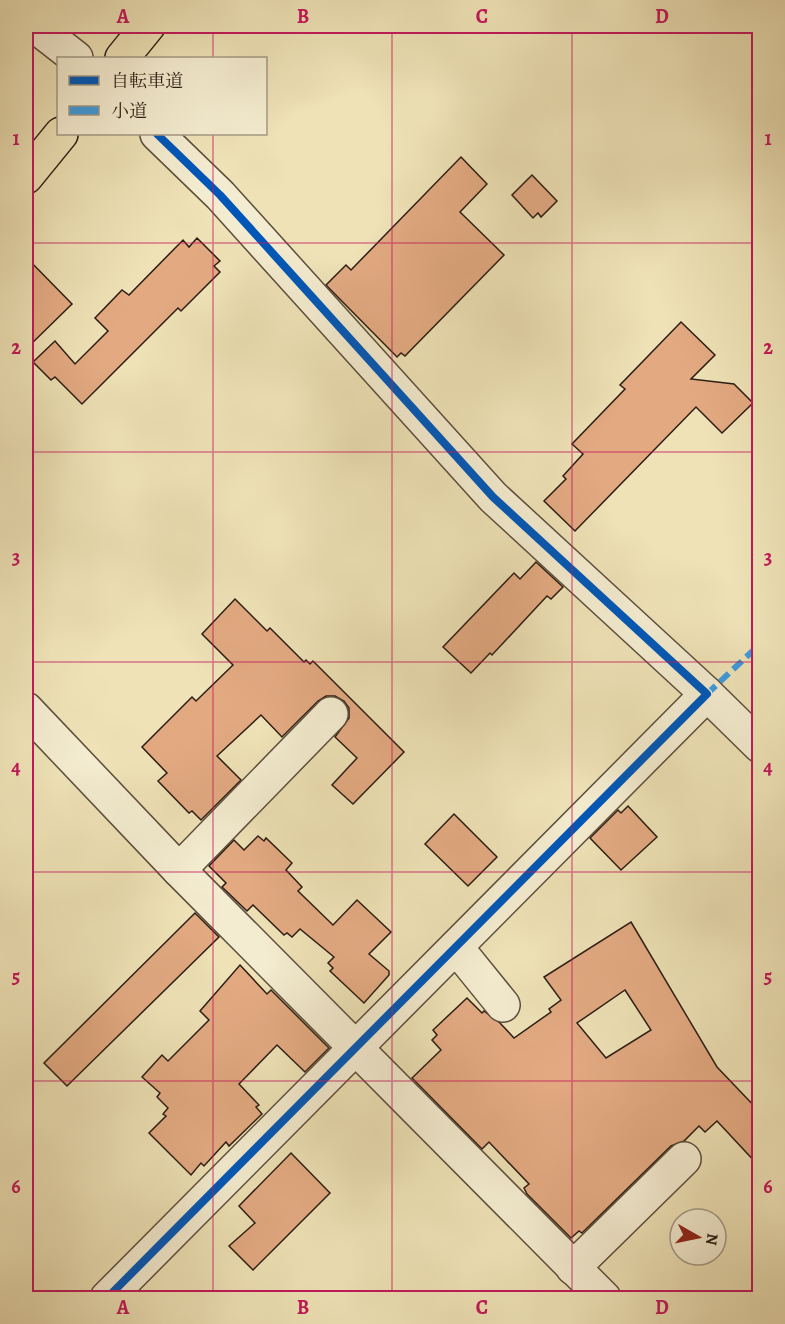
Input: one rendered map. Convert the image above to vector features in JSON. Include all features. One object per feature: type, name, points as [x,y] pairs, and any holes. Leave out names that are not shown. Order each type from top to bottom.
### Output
[{"type":"main road","points":[[123,57],[148,26]]},
{"type":"main road","points":[[26,177],[60,135]]},
{"type":"street","points":[[35,26],[75,57]]},
{"type":"street","points":[[158,135],[220,195],[493,497],[707,694],[759,746]]},
{"type":"street","points":[[107,1299],[707,694]]},
{"type":"street","points":[[26,709],[179,870],[603,1299]]},
{"type":"street","points":[[179,870],[332,714]]},
{"type":"street","points":[[456,947],[503,1005]]},
{"type":"street","points":[[573,1268],[684,1159]]},
{"type":"building","points":[[461,157],[487,184],[460,212],[504,255],[405,356],[401,353],[397,357],[326,285],[346,265],[351,270]]},
{"type":"building","points":[[532,175],[557,201],[541,217],[538,213],[533,218],[512,195]]},
{"type":"building","points":[[197,238],[220,261],[214,266],[220,272],[181,311],[178,308],[82,404],[55,377],[51,380],[33,362],[55,341],[75,364],[108,331],[95,318],[122,290],[129,295],[183,240],[189,247]]},
{"type":"building","points":[[26,257],[72,304],[26,349]]},
{"type":"building","points":[[681,322],[715,355],[691,379],[734,384],[753,403],[722,433],[696,407],[575,531],[544,501],[566,479],[563,476],[583,454],[572,444],[625,389],[620,385]]},
{"type":"building","points":[[536,562],[563,587],[551,599],[547,596],[492,655],[490,653],[471,673],[443,647],[514,573],[520,579]]},
{"type":"building","points":[[235,599],[267,631],[270,628],[304,662],[306,660],[310,664],[313,661],[404,752],[353,804],[332,785],[357,758],[335,737],[349,718],[349,708],[344,701],[335,696],[326,696],[318,701],[282,737],[261,715],[217,756],[241,780],[201,820],[192,811],[189,813],[158,781],[167,773],[142,747],[192,697],[196,701],[233,665],[202,634]]},
{"type":"building","points":[[628,806],[657,837],[621,870],[590,838],[618,810],[621,813]]},
{"type":"building","points":[[454,814],[497,857],[468,886],[425,844]]},
{"type":"building","points":[[258,836],[264,841],[266,838],[292,863],[286,870],[302,887],[298,891],[333,925],[357,900],[391,932],[369,954],[389,971],[389,975],[364,1003],[330,971],[333,968],[328,963],[334,957],[300,929],[292,937],[287,933],[284,935],[253,905],[247,911],[222,887],[226,883],[209,866],[234,840],[244,850]]},
{"type":"building","points":[[195,913],[219,937],[67,1086],[44,1063]]},
{"type":"building","points":[[631,922],[717,1067],[759,1111],[759,1166],[717,1121],[705,1132],[699,1126],[684,1141],[671,1146],[582,1233],[579,1231],[571,1238],[527,1194],[524,1188],[529,1184],[489,1142],[482,1149],[412,1078],[441,1050],[432,1040],[437,1035],[433,1030],[467,998],[482,1013],[484,1011],[500,1023],[514,1038],[551,1012],[549,1009],[561,1000],[544,977]],"holes":[[[625,990],[651,1030],[606,1058],[577,1023]]]},
{"type":"building","points":[[240,965],[267,994],[271,990],[329,1048],[305,1072],[277,1045],[239,1084],[259,1105],[256,1107],[262,1114],[229,1146],[226,1142],[204,1166],[201,1163],[191,1175],[149,1133],[166,1116],[163,1114],[168,1108],[157,1097],[160,1093],[142,1077],[162,1055],[168,1061],[209,1020],[200,1011]]},
{"type":"building","points":[[291,1153],[330,1193],[253,1270],[229,1246],[255,1223],[239,1206]]},
{"type":"marked path","points":[[707,694],[760,644]]},
{"type":"cycle path","points":[[107,1298],[707,694],[493,497],[220,195],[158,135]]}]
